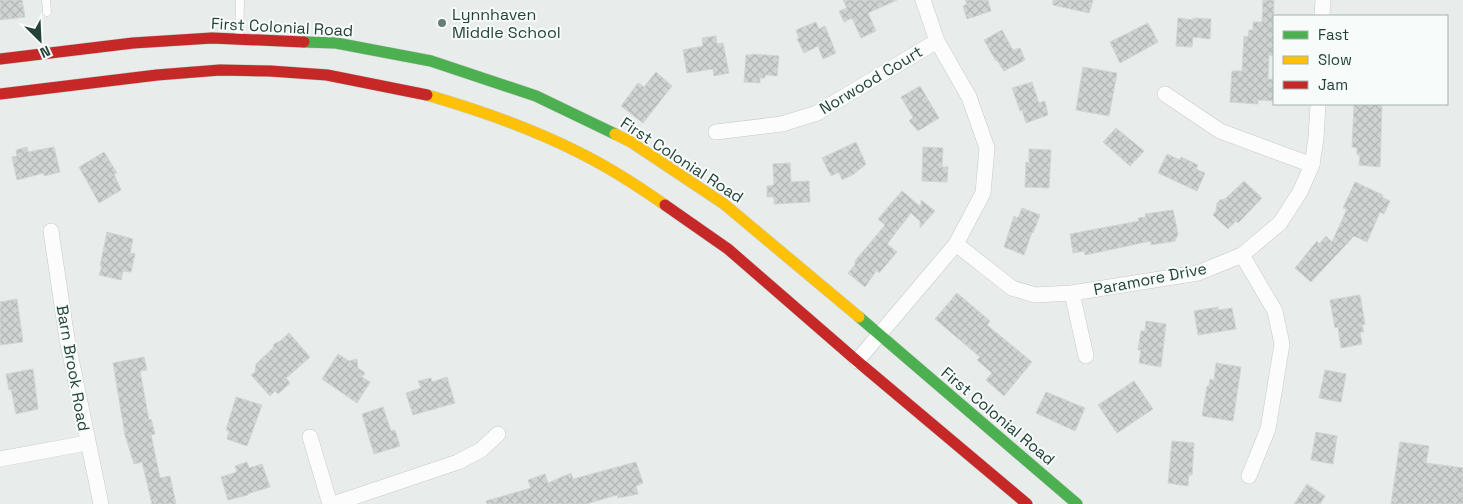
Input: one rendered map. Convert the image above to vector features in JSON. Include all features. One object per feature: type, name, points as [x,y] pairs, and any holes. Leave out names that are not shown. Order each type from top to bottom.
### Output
[{"type":"main road","name":"First Colonial Road","points":[[0,59],[132,43],[212,38],[336,43],[431,61],[536,96],[631,142],[724,204],[1076,504]]},
{"type":"main road","points":[[0,94],[157,75],[220,70],[270,71],[336,77],[416,92],[471,108],[528,129],[581,153],[632,182],[728,249],[857,361],[1027,504]]},
{"type":"street","points":[[857,361],[956,244],[983,193],[987,148],[969,96],[937,41],[922,0]]},
{"type":"street","points":[[1322,15],[1323,0]]},
{"type":"street","name":"Norwood Court","points":[[716,132],[782,124],[817,113],[937,41]]},
{"type":"street","points":[[1166,94],[1220,131],[1312,165]]},
{"type":"street","name":"Paramore Drive","points":[[956,244],[1012,288],[1035,295],[1072,294],[1198,273],[1242,255],[1280,223],[1300,192],[1312,165],[1318,105]]},
{"type":"street","name":"Barn Brook Road","points":[[51,231],[67,339],[101,504]]},
{"type":"street","points":[[1242,255],[1275,311],[1282,344],[1268,429],[1249,476]]},
{"type":"street","points":[[1072,294],[1086,356]]},
{"type":"street","points":[[310,436],[331,504],[458,462],[481,450],[498,434]]},
{"type":"street","points":[[0,459],[87,443]]},
{"type":"lane","points":[[46,0],[47,12]]},
{"type":"lane","points":[[239,38],[240,0]]},
{"type":"building","points":[[0,0],[22,0],[25,17],[0,20]]},
{"type":"building","points":[[843,0],[897,0],[868,13],[876,31],[861,38],[852,18],[844,22],[839,11],[847,8]]},
{"type":"building","points":[[965,0],[988,0],[991,11],[967,19],[963,6],[967,4]]},
{"type":"building","points":[[1053,0],[1093,0],[1089,13],[1053,5]]},
{"type":"building","points":[[1263,0],[1274,0],[1273,56],[1269,55],[1268,79],[1273,79],[1273,101],[1258,100],[1258,104],[1230,102],[1232,71],[1242,71],[1244,36],[1248,37],[1249,30],[1253,30],[1253,22],[1262,22]]},
{"type":"building","points":[[1178,18],[1193,20],[1193,18],[1211,19],[1210,39],[1193,37],[1192,47],[1176,46]]},
{"type":"building","points":[[816,22],[819,29],[825,26],[836,53],[823,59],[818,46],[804,53],[797,39],[799,38],[796,30]]},
{"type":"building","points":[[1148,23],[1158,42],[1120,63],[1110,42]]},
{"type":"building","points":[[1002,30],[1013,50],[1020,48],[1025,60],[1004,71],[984,40]]},
{"type":"building","points":[[716,36],[717,44],[723,43],[729,73],[714,76],[713,69],[687,73],[683,50],[703,46],[702,38]]},
{"type":"building","points":[[746,55],[779,56],[777,76],[765,75],[765,78],[760,78],[760,83],[744,82]]},
{"type":"building","points":[[1083,67],[1117,73],[1109,116],[1076,110]]},
{"type":"building","points":[[656,72],[672,86],[643,123],[621,106],[638,83],[644,87]]},
{"type":"building","points":[[1032,82],[1039,103],[1045,101],[1048,115],[1026,123],[1012,88]]},
{"type":"building","points":[[920,86],[939,118],[918,131],[909,121],[913,117],[901,97]]},
{"type":"building","points":[[1354,105],[1382,105],[1380,167],[1359,165],[1360,155],[1357,155],[1357,148],[1352,147]]},
{"type":"building","points":[[1116,128],[1144,151],[1130,166],[1103,142]]},
{"type":"building","points":[[856,142],[866,164],[854,174],[842,180],[839,172],[831,176],[822,158]]},
{"type":"building","points":[[27,147],[28,152],[54,147],[60,172],[44,176],[44,173],[17,180],[12,157],[17,156],[16,150]]},
{"type":"building","points":[[923,147],[943,148],[942,167],[948,167],[947,182],[922,181]]},
{"type":"building","points":[[1029,149],[1051,150],[1049,188],[1025,187],[1026,162],[1029,163]]},
{"type":"building","points":[[104,152],[117,173],[114,174],[121,190],[99,203],[79,167]]},
{"type":"building","points":[[1167,154],[1180,160],[1181,157],[1198,165],[1196,169],[1205,173],[1197,191],[1158,173]]},
{"type":"building","points":[[790,163],[791,182],[809,181],[810,202],[774,204],[774,197],[767,197],[767,186],[774,185],[773,164]]},
{"type":"building","points":[[1244,181],[1262,198],[1238,223],[1236,221],[1228,229],[1213,215],[1216,211],[1217,203],[1225,199]]},
{"type":"building","points":[[1355,182],[1383,195],[1382,197],[1390,201],[1384,214],[1380,212],[1367,242],[1354,236],[1311,282],[1295,268],[1317,241],[1319,244],[1326,236],[1332,242],[1347,209],[1343,208]]},
{"type":"building","points":[[902,191],[921,207],[921,200],[935,211],[920,228],[920,221],[911,213],[887,244],[897,252],[879,273],[877,270],[865,287],[848,273],[855,265],[855,261],[885,225],[878,219]]},
{"type":"building","points":[[1022,208],[1040,215],[1024,255],[1004,247],[1014,216],[1018,218]]},
{"type":"building","points":[[1173,210],[1178,234],[1175,241],[1151,245],[1151,241],[1085,255],[1084,251],[1073,253],[1070,234],[1139,221],[1138,218],[1146,217],[1145,214]]},
{"type":"building","points":[[107,232],[133,239],[130,253],[135,254],[131,272],[123,271],[121,280],[99,275]]},
{"type":"building","points":[[957,293],[990,321],[987,325],[1032,362],[1004,396],[986,380],[992,373],[977,360],[980,357],[935,319]]},
{"type":"building","points":[[1360,295],[1365,324],[1362,325],[1364,332],[1360,332],[1362,344],[1341,348],[1338,327],[1335,328],[1330,300]]},
{"type":"building","points":[[17,299],[23,342],[0,345],[0,302]]},
{"type":"building","points":[[1218,307],[1218,310],[1232,308],[1236,329],[1198,335],[1194,311]]},
{"type":"building","points":[[1146,321],[1166,324],[1161,367],[1139,363],[1141,350],[1138,350],[1141,331],[1145,331]]},
{"type":"building","points":[[289,333],[310,357],[286,378],[290,383],[278,394],[275,391],[270,396],[251,375],[255,372],[256,364],[273,348],[274,344]]},
{"type":"building","points":[[338,354],[349,361],[357,359],[358,368],[365,373],[362,377],[370,382],[357,403],[322,379]]},
{"type":"building","points":[[144,357],[147,370],[140,371],[149,420],[151,419],[155,434],[151,435],[160,478],[170,476],[176,504],[152,504],[142,462],[134,464],[125,435],[113,363]]},
{"type":"building","points":[[1216,363],[1241,367],[1233,421],[1202,416],[1207,386],[1209,386],[1210,379],[1214,380]]},
{"type":"building","points":[[33,369],[38,409],[16,414],[6,374]]},
{"type":"building","points":[[1325,370],[1346,374],[1341,402],[1319,398]]},
{"type":"building","points":[[447,377],[455,403],[413,415],[406,393],[421,388],[418,381],[431,378],[432,382]]},
{"type":"building","points":[[1134,381],[1153,409],[1117,433],[1098,405]]},
{"type":"building","points":[[1046,392],[1085,408],[1075,431],[1036,413]]},
{"type":"building","points":[[236,397],[262,405],[247,446],[227,439],[229,431],[226,430]]},
{"type":"building","points":[[383,407],[391,431],[395,430],[400,446],[374,454],[362,414]]},
{"type":"building","points":[[1316,432],[1337,436],[1333,464],[1311,460]]},
{"type":"building","points":[[1172,441],[1194,443],[1192,475],[1189,475],[1188,486],[1168,483]]},
{"type":"building","points":[[1400,442],[1429,446],[1426,463],[1463,468],[1463,504],[1391,504]]},
{"type":"building","points":[[247,462],[249,468],[262,464],[270,487],[228,500],[221,477],[237,472],[235,466]]},
{"type":"building","points":[[636,462],[643,483],[636,486],[638,494],[618,498],[617,495],[586,504],[487,504],[486,501],[531,488],[528,480],[545,474],[548,483],[571,473],[573,479]]},
{"type":"building","points":[[1307,484],[1325,496],[1320,504],[1294,504]]},
{"type":"traffic: fast","points":[[304,42],[336,43],[431,61],[536,96],[615,134]]},
{"type":"traffic: fast","points":[[859,317],[1077,504]]},
{"type":"traffic: slow","points":[[427,95],[505,120],[561,144],[613,171],[665,205]]},
{"type":"traffic: slow","points":[[615,134],[631,142],[724,204],[859,317]]},
{"type":"traffic: jam","points":[[0,59],[133,43],[212,38],[304,42]]},
{"type":"traffic: jam","points":[[0,94],[157,75],[220,70],[327,75],[427,95]]},
{"type":"traffic: jam","points":[[665,205],[728,249],[857,361],[1027,504]]},
{"type":"place","name":"Lynnhaven Middle School","points":[[442,23]]}]
